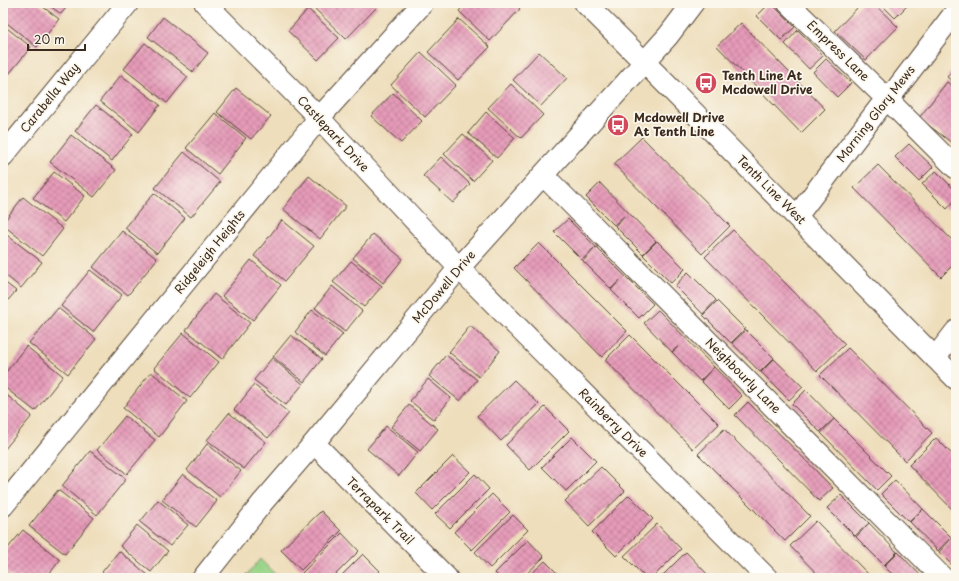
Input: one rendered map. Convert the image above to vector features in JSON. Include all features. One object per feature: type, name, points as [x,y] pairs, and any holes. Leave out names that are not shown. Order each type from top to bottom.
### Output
[{"type":"street","name":"Carabella Way","points":[[3,156],[128,3]]},
{"type":"street","name":"Castlepark Drive","points":[[206,3],[319,118],[459,268]]},
{"type":"street","name":"Ridgeleigh Heights","points":[[3,506],[319,118],[423,3]]},
{"type":"street","name":"Tenth Line West","points":[[585,3],[797,216],[956,379]]},
{"type":"street","name":"McDowell Drive","points":[[213,575],[264,502],[459,268],[668,36],[693,3]]},
{"type":"street","name":"Empress Lane","points":[[788,3],[956,168]]},
{"type":"street","name":"Morning Glory Mews","points":[[797,216],[879,108],[888,100],[956,11]]},
{"type":"street","name":"Neighbourly Lane","points":[[542,175],[943,578]]},
{"type":"street","name":"Rainberry Drive","points":[[459,268],[767,578]]},
{"type":"street","points":[[935,358],[956,331]]},
{"type":"street","name":"Terrapark Trail","points":[[314,443],[447,578]]},
{"type":"path","points":[[245,574],[248,578]]},
{"type":"green space","points":[[260,559],[279,578],[251,578],[248,574]]},
{"type":"building","points":[[3,3],[38,3],[59,19],[37,47],[3,20]]},
{"type":"building","points":[[46,3],[70,3],[61,14]]},
{"type":"building","points":[[312,3],[374,3],[378,6],[346,39],[311,5]]},
{"type":"building","points":[[466,3],[514,3],[520,9],[490,41],[459,11]]},
{"type":"building","points":[[770,3],[795,27],[781,40],[757,16]]},
{"type":"building","points":[[862,3],[873,3],[898,27],[866,60],[835,31]]},
{"type":"building","points":[[880,3],[910,3],[895,18]]},
{"type":"building","points":[[308,9],[339,38],[318,60],[288,31]]},
{"type":"building","points":[[163,17],[208,53],[193,72],[148,37]]},
{"type":"building","points":[[459,19],[490,47],[458,80],[428,52]]},
{"type":"building","points":[[741,23],[825,109],[801,133],[717,46]]},
{"type":"building","points":[[3,25],[31,47],[9,74],[3,70]]},
{"type":"building","points":[[798,30],[823,56],[809,69],[785,44]]},
{"type":"building","points":[[145,43],[188,77],[167,103],[124,69]]},
{"type":"building","points":[[421,52],[456,85],[425,117],[391,85]]},
{"type":"building","points":[[539,52],[567,78],[541,106],[513,80]]},
{"type":"building","points":[[826,59],[851,83],[837,97],[813,72]]},
{"type":"building","points":[[956,66],[956,84],[947,77]]},
{"type":"building","points":[[121,75],[160,105],[139,132],[100,101]]},
{"type":"building","points":[[947,82],[956,89],[956,138],[952,143],[919,118]]},
{"type":"building","points":[[511,84],[543,115],[521,138],[488,108]]},
{"type":"building","points":[[236,88],[271,116],[251,139],[217,112]]},
{"type":"building","points":[[393,93],[422,121],[401,143],[371,116]]},
{"type":"building","points":[[96,105],[133,134],[112,161],[75,131]]},
{"type":"building","points":[[486,112],[515,138],[497,158],[468,133]]},
{"type":"building","points":[[215,113],[246,138],[218,174],[186,148]]},
{"type":"building","points":[[463,134],[492,160],[473,181],[444,154]]},
{"type":"building","points":[[71,135],[116,170],[94,197],[50,162]]},
{"type":"building","points":[[642,137],[730,226],[702,254],[614,164]]},
{"type":"building","points":[[909,144],[933,167],[919,181],[895,157]]},
{"type":"building","points":[[184,152],[220,182],[191,217],[155,188]]},
{"type":"building","points":[[441,157],[470,184],[453,203],[423,176]]},
{"type":"building","points":[[878,165],[956,244],[956,262],[941,277],[854,188]]},
{"type":"building","points":[[936,171],[956,191],[956,199],[947,209],[922,184]]},
{"type":"building","points":[[54,172],[85,196],[64,222],[33,198]]},
{"type":"building","points":[[309,176],[346,206],[320,239],[283,209]]},
{"type":"building","points":[[600,183],[656,241],[643,254],[615,226],[624,216],[614,225],[586,197]]},
{"type":"building","points":[[154,193],[185,218],[157,253],[125,228]]},
{"type":"building","points":[[23,197],[63,229],[42,256],[3,225]]},
{"type":"building","points":[[568,219],[596,247],[582,260],[554,232]]},
{"type":"building","points":[[282,220],[314,246],[285,281],[254,256]]},
{"type":"building","points":[[733,230],[845,344],[817,371],[705,257]]},
{"type":"building","points":[[122,231],[157,259],[128,295],[93,267]]},
{"type":"building","points":[[3,232],[42,262],[21,288],[3,273]]},
{"type":"building","points":[[373,234],[403,259],[383,283],[353,258]]},
{"type":"building","points":[[657,241],[685,269],[671,283],[643,255]]},
{"type":"building","points":[[539,243],[627,331],[602,357],[514,268]]},
{"type":"building","points":[[596,247],[653,304],[639,318],[611,290],[620,280],[611,289],[583,261]]},
{"type":"building","points":[[251,260],[281,285],[253,320],[222,296]]},
{"type":"building","points":[[351,261],[382,286],[364,307],[333,282]]},
{"type":"building","points":[[90,270],[122,295],[93,332],[61,306]]},
{"type":"building","points":[[688,272],[716,300],[703,314],[675,286]]},
{"type":"building","points":[[3,281],[16,291],[3,306]]},
{"type":"building","points":[[332,286],[362,311],[345,332],[315,308]]},
{"type":"building","points":[[214,294],[250,323],[222,359],[186,330]]},
{"type":"building","points":[[717,301],[745,329],[731,343],[703,315]]},
{"type":"building","points":[[58,308],[96,339],[68,374],[29,343]]},
{"type":"building","points":[[312,310],[343,334],[325,356],[295,332]]},
{"type":"building","points":[[658,310],[714,367],[700,381],[644,323]]},
{"type":"building","points":[[470,326],[500,351],[479,377],[449,352]]},
{"type":"building","points":[[746,330],[774,358],[760,372],[732,343]]},
{"type":"building","points":[[183,333],[219,362],[190,398],[154,368]]},
{"type":"building","points":[[291,335],[322,359],[304,382],[273,357]]},
{"type":"building","points":[[630,335],[719,424],[693,449],[605,360]]},
{"type":"building","points":[[26,346],[63,376],[35,411],[3,386],[3,376]]},
{"type":"building","points":[[848,348],[932,433],[905,461],[820,375]]},
{"type":"building","points":[[446,355],[477,380],[460,401],[429,376]]},
{"type":"building","points":[[272,358],[303,384],[286,405],[254,380]]},
{"type":"building","points":[[774,359],[803,387],[789,400],[761,372]]},
{"type":"building","points":[[714,367],[742,396],[729,409],[701,381]]},
{"type":"building","points":[[151,372],[187,401],[159,437],[123,408]]},
{"type":"building","points":[[428,379],[451,398],[434,420],[410,401]]},
{"type":"building","points":[[514,380],[539,404],[501,441],[477,416]]},
{"type":"building","points":[[254,385],[289,413],[268,438],[234,410]]},
{"type":"building","points":[[806,390],[834,419],[820,432],[792,404]]},
{"type":"building","points":[[3,392],[32,416],[4,450],[3,449]]},
{"type":"building","points":[[748,402],[833,488],[819,501],[735,415]]},
{"type":"building","points":[[409,405],[438,429],[420,451],[391,427]]},
{"type":"building","points":[[545,407],[569,431],[530,470],[506,445]]},
{"type":"building","points":[[229,413],[266,442],[244,469],[207,440]]},
{"type":"building","points":[[125,416],[155,440],[127,474],[97,450]]},
{"type":"building","points":[[834,419],[891,476],[877,490],[821,433]]},
{"type":"building","points":[[386,426],[418,452],[399,476],[367,449]]},
{"type":"building","points":[[724,429],[810,516],[785,541],[698,454]]},
{"type":"building","points":[[572,437],[596,461],[566,491],[542,467]]},
{"type":"building","points":[[936,438],[956,458],[956,513],[909,465]]},
{"type":"building","points":[[207,444],[241,471],[220,497],[187,470]]},
{"type":"building","points":[[90,451],[126,479],[97,515],[62,486]]},
{"type":"building","points":[[453,456],[470,472],[432,510],[416,493]]},
{"type":"building","points":[[601,467],[625,491],[589,526],[565,501]]},
{"type":"building","points":[[183,474],[217,501],[196,527],[162,500]]},
{"type":"building","points":[[475,474],[489,489],[450,528],[435,514]]},
{"type":"building","points":[[895,480],[923,509],[909,522],[881,494]]},
{"type":"building","points":[[58,490],[94,518],[65,554],[29,526]]},
{"type":"building","points":[[492,494],[510,512],[472,550],[454,532]]},
{"type":"building","points":[[629,495],[653,519],[616,556],[592,532]]},
{"type":"building","points":[[841,495],[869,523],[855,536],[827,508]]},
{"type":"building","points":[[158,500],[188,525],[170,546],[140,522]]},
{"type":"building","points":[[923,509],[951,537],[938,551],[910,522]]},
{"type":"building","points":[[321,511],[341,531],[301,570],[281,550]]},
{"type":"building","points":[[513,515],[528,530],[490,568],[475,552]]},
{"type":"building","points":[[816,521],[872,578],[821,578],[790,546]]},
{"type":"building","points":[[869,523],[897,552],[884,565],[856,537]]},
{"type":"building","points":[[657,524],[681,549],[652,578],[646,578],[624,556]]},
{"type":"building","points":[[137,525],[168,551],[151,572],[120,546]]},
{"type":"building","points":[[23,530],[60,560],[46,578],[13,578],[3,570],[3,554]]},
{"type":"building","points":[[342,533],[359,551],[332,578],[307,578],[302,573]]},
{"type":"building","points":[[952,538],[956,542],[956,569],[939,552]]},
{"type":"building","points":[[528,540],[544,557],[522,578],[500,578],[495,573]]},
{"type":"building","points":[[119,551],[148,575],[146,578],[109,578],[102,572]]},
{"type":"building","points":[[686,552],[710,577],[709,578],[660,578]]},
{"type":"building","points":[[898,552],[923,578],[896,578],[884,566]]},
{"type":"building","points":[[363,554],[380,571],[373,578],[339,578]]},
{"type":"building","points":[[545,561],[562,578],[527,578]]},
{"type":"place","name":"Tenth Line At Mcdowell Drive","points":[[706,83]]},
{"type":"place","name":"Mcdowell Drive At Tenth Line","points":[[618,125]]}]
